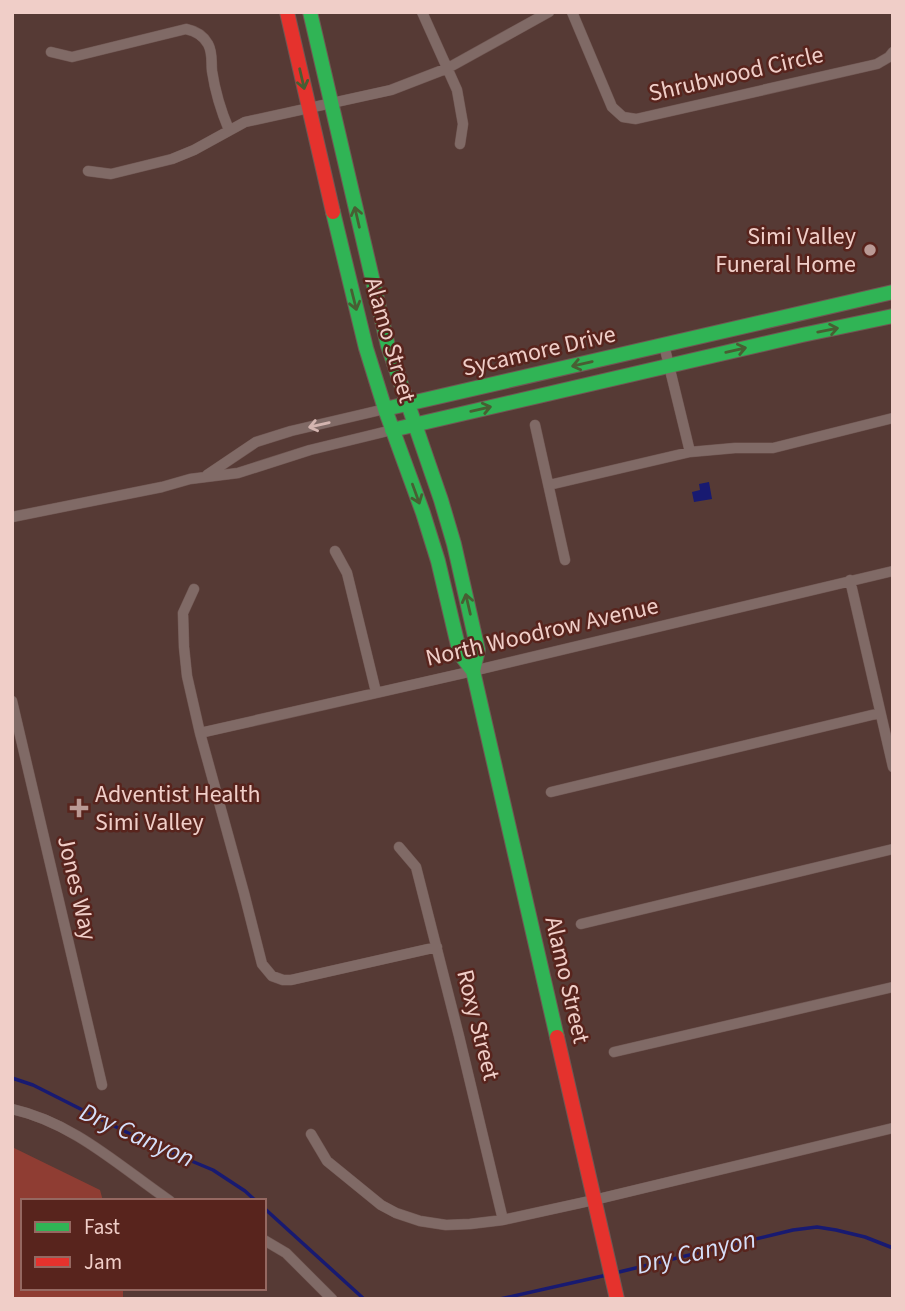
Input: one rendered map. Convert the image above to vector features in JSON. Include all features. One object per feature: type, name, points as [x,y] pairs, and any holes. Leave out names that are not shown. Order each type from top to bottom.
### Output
[{"type":"main road","name":"Alamo Street","points":[[287,12],[366,348],[438,561],[460,654],[473,671],[616,1293]]},
{"type":"main road","name":"Alamo Street","points":[[310,12],[388,346],[441,500],[460,570],[478,650],[473,671]]},
{"type":"main road","name":"Sycamore Drive","points":[[385,409],[893,292]]},
{"type":"main road","name":"Sycamore Drive","points":[[392,430],[893,316]]},
{"type":"street","points":[[422,12],[457,90],[463,124],[460,144]]},
{"type":"street","points":[[88,171],[111,174],[172,159],[245,122],[391,90],[448,68],[549,12]]},
{"type":"street","name":"Shrubwood Circle","points":[[572,12],[612,107],[623,117],[636,119],[877,64],[891,55]]},
{"type":"street","points":[[51,52],[72,57],[186,29],[195,31],[209,46],[212,54],[212,69],[219,102],[229,130]]},
{"type":"street","points":[[664,345],[690,452]]},
{"type":"street","name":"Sycamore Drive","points":[[204,477],[256,442],[385,409]]},
{"type":"street","points":[[549,485],[690,452],[773,448],[893,418]]},
{"type":"street","points":[[535,425],[565,560]]},
{"type":"street","name":"Sycamore Drive","points":[[12,517],[204,477],[238,473],[310,450],[392,430]]},
{"type":"street","points":[[335,551],[348,573],[376,692]]},
{"type":"street","name":"North Woodrow Avenue","points":[[200,733],[893,571]]},
{"type":"street","points":[[850,580],[893,767]]},
{"type":"street","points":[[194,589],[183,613],[187,676],[264,968],[278,979],[291,980],[437,947]]},
{"type":"street","name":"Jones Way","points":[[12,701],[102,1085]]},
{"type":"street","points":[[551,792],[880,713]]},
{"type":"street","name":"Roxy Street","points":[[399,847],[416,867],[503,1220]]},
{"type":"street","points":[[581,924],[893,849]]},
{"type":"street","points":[[614,1052],[893,987]]},
{"type":"street","points":[[12,1109],[46,1120],[93,1144],[167,1199]]},
{"type":"street","points":[[311,1134],[327,1161],[365,1193],[396,1213],[420,1221],[446,1225],[503,1220],[893,1128]]},
{"type":"street","points":[[266,1241],[286,1253],[332,1299]]},
{"type":"shaded area","points":[[709,482],[712,499],[694,502],[692,492],[700,490],[699,484]]},
{"type":"shaded area","points":[[12,1147],[100,1190],[102,1199],[21,1199],[21,1290],[123,1290],[123,1299],[12,1299]]},
{"type":"waterway","name":"Dry Canyon","points":[[12,1078],[33,1085],[146,1142],[213,1170],[254,1199]]},
{"type":"waterway","name":"Dry Canyon","points":[[266,1210],[364,1299]]},
{"type":"waterway","name":"Dry Canyon","points":[[615,1273],[793,1230],[817,1227],[865,1237],[893,1248]]},
{"type":"waterway","name":"Dry Canyon","points":[[500,1299],[607,1275]]},
{"type":"traffic: fast","points":[[310,12],[388,346],[454,544],[478,650],[473,671]]},
{"type":"traffic: fast","points":[[333,212],[366,348],[438,561],[460,654],[473,671],[557,1037]]},
{"type":"traffic: fast","points":[[385,409],[893,292]]},
{"type":"traffic: fast","points":[[392,430],[893,316]]},
{"type":"traffic: jam","points":[[287,12],[333,212]]},
{"type":"traffic: jam","points":[[557,1037],[617,1299]]},
{"type":"place","name":"Simi Valley Funeral Home","points":[[870,250]]},
{"type":"place","name":"Adventist Health Simi Valley","points":[[79,808]]}]
